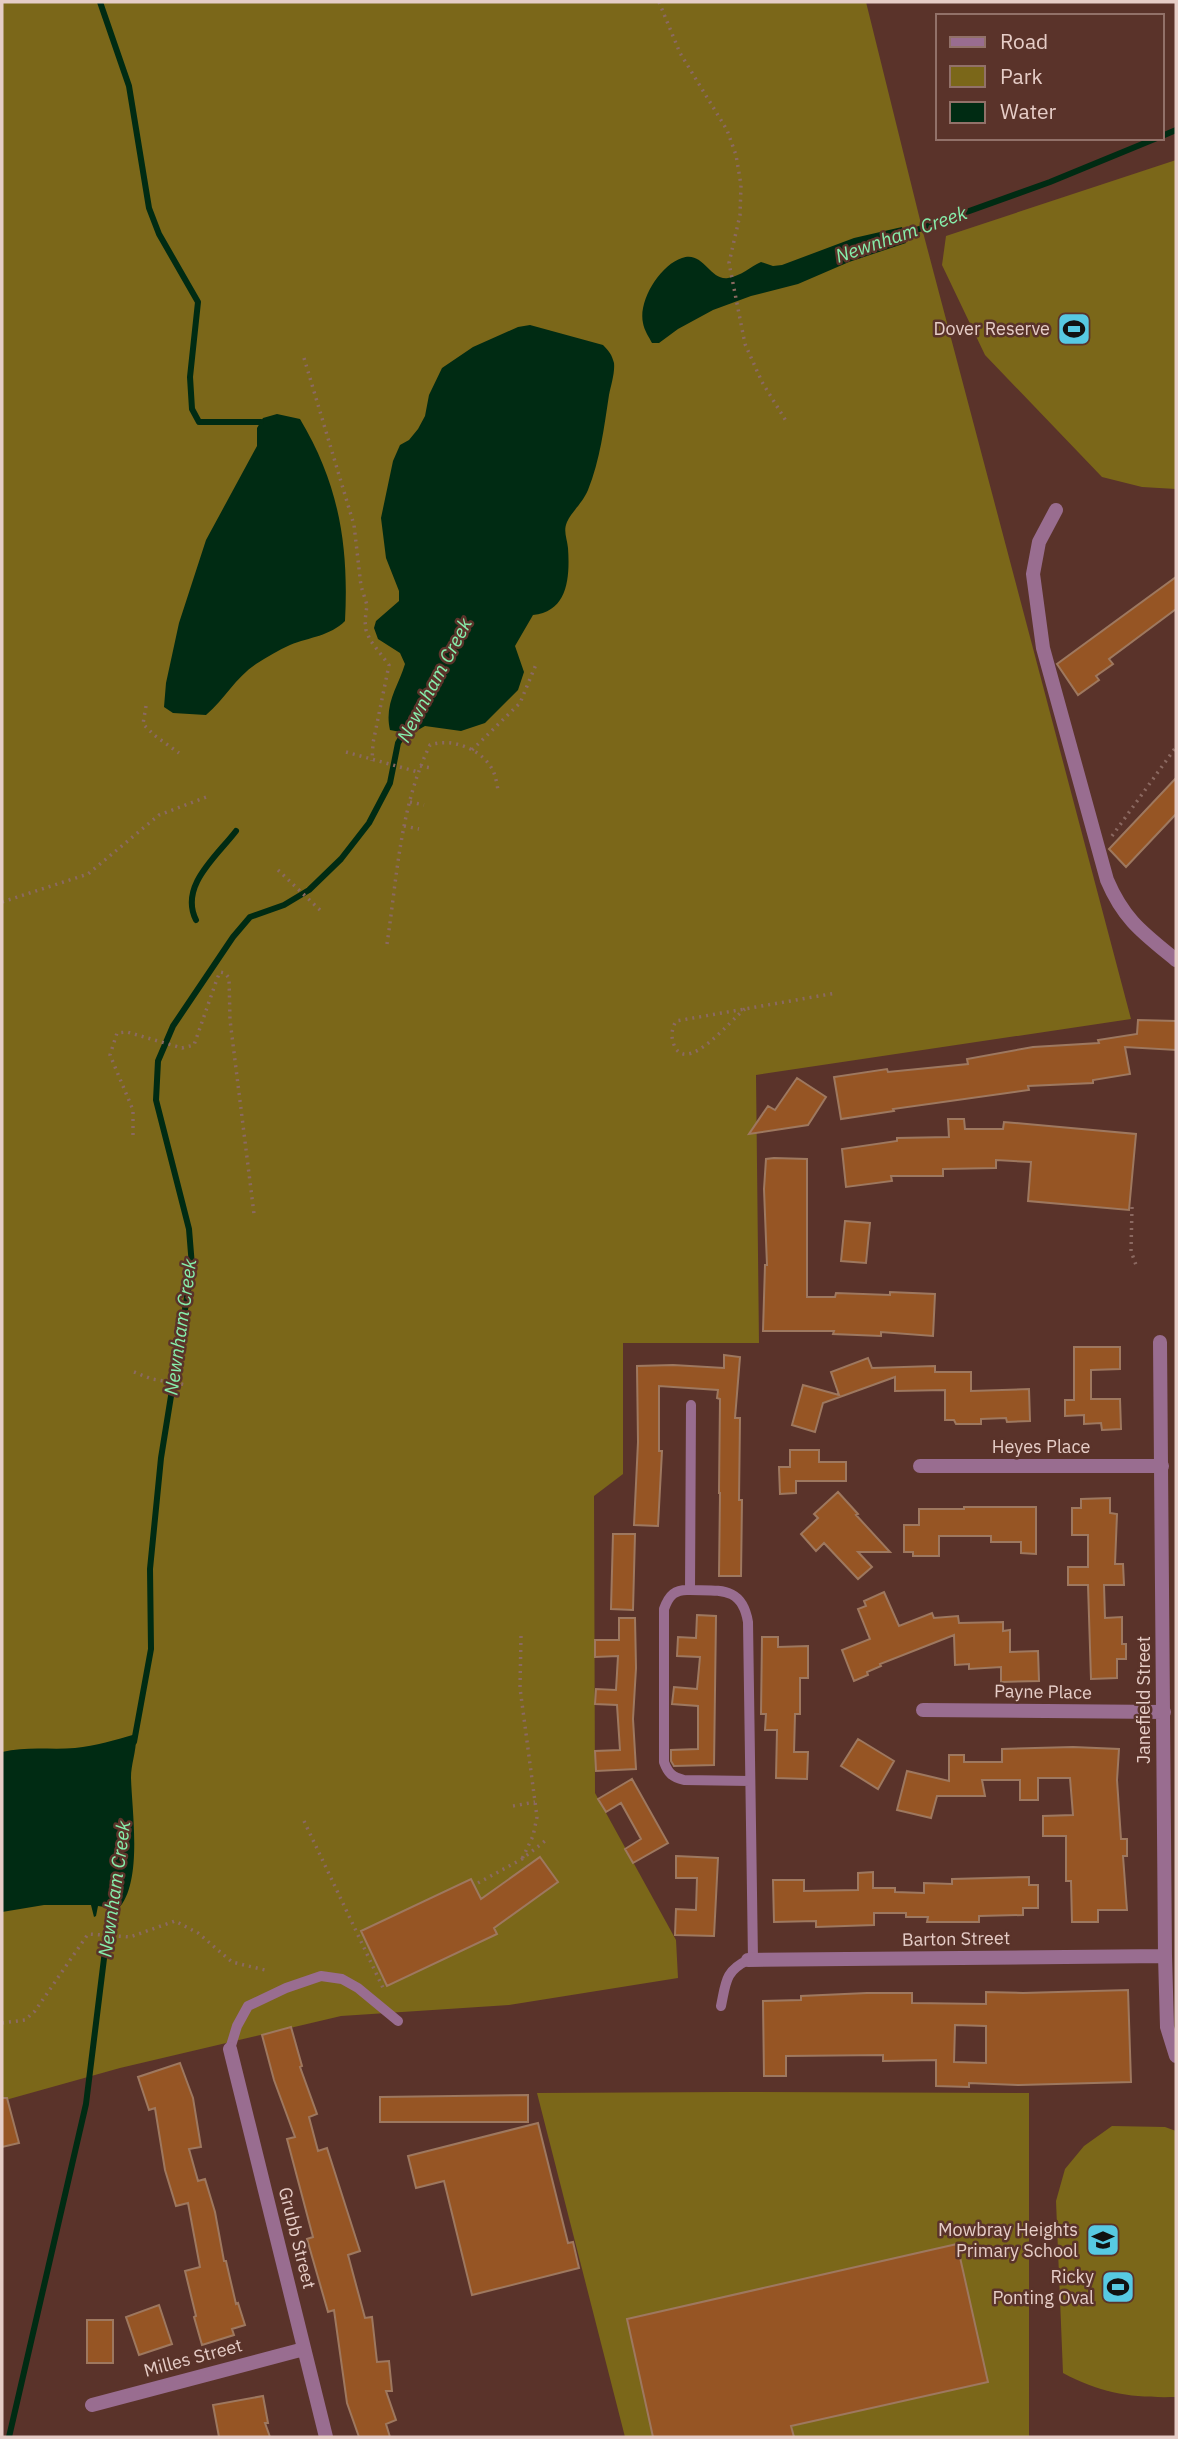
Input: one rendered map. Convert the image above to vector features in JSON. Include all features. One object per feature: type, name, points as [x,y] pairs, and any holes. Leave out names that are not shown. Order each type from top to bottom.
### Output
[{"type":"street","points":[[1056,510],[1039,542],[1033,574],[1044,648],[1099,849],[1117,903],[1133,925],[1176,960]]},
{"type":"street","name":"Janefield Street","points":[[1160,1342],[1164,1956],[1167,2027],[1176,2056]]},
{"type":"street","name":"Heyes Place","points":[[920,1466],[1162,1466]]},
{"type":"street","name":"Payne Place","points":[[923,1710],[1164,1712]]},
{"type":"street","name":"Barton Street","points":[[751,1961],[1164,1956]]},
{"type":"street","name":"Grubb Street","points":[[230,2049],[326,2437]]},
{"type":"street","name":"Milles Street","points":[[92,2405],[304,2349]]},
{"type":"lane","points":[[690,1590],[691,1405]]},
{"type":"lane","points":[[721,2006],[728,1975],[735,1966],[751,1961],[750,1781],[748,1622],[745,1606],[739,1598],[728,1592],[681,1589],[668,1598],[664,1609],[664,1762],[667,1772],[684,1780],[750,1781]]},
{"type":"lane","points":[[230,2049],[237,2026],[248,2006],[286,1988],[321,1976],[342,1979],[378,2003],[398,2021]]},
{"type":"path","points":[[659,2],[680,52],[727,130],[736,155],[741,185],[740,215],[729,263],[731,276],[745,344],[758,373],[786,421]]},
{"type":"path","points":[[304,358],[354,526],[361,586],[367,605],[366,630],[389,666],[373,743],[372,761]]},
{"type":"path","points":[[472,750],[520,703],[537,662]]},
{"type":"path","points":[[146,706],[143,724],[179,753]]},
{"type":"path","points":[[387,944],[404,826],[418,770],[430,745],[439,742],[457,744],[472,750],[486,760],[494,772],[498,790]]},
{"type":"path","points":[[1099,849],[1107,844],[1176,747]]},
{"type":"path","points":[[345,752],[372,761],[418,770],[432,768]]},
{"type":"path","points":[[2,902],[88,874],[159,815],[209,796]]},
{"type":"path","points":[[410,802],[424,805]]},
{"type":"path","points":[[404,826],[419,830]]},
{"type":"path","points":[[278,870],[320,910]]},
{"type":"path","points":[[133,1135],[133,1110],[110,1055],[117,1033],[127,1032],[178,1047],[194,1045],[220,972],[225,973],[229,978],[230,1020],[254,1214]]},
{"type":"path","points":[[745,1009],[708,1045],[684,1055],[678,1051],[673,1041],[676,1021],[836,993]]},
{"type":"path","points":[[1132,1207],[1131,1251],[1136,1265]]},
{"type":"path","points":[[134,1372],[152,1379],[186,1385]]},
{"type":"path","points":[[521,1636],[520,1688],[537,1816],[533,1836],[522,1859]]},
{"type":"path","points":[[513,1806],[536,1802]]},
{"type":"path","points":[[304,1821],[384,1990],[378,2003]]},
{"type":"path","points":[[478,1883],[522,1859],[545,1841]]},
{"type":"path","points":[[2,2023],[25,2020],[35,2011],[88,1934],[130,1937],[175,1921],[198,1933],[232,1962],[269,1971]]},
{"type":"green space","points":[[2,2],[866,2],[924,236],[1131,1019],[756,1075],[759,1343],[623,1343],[623,1474],[594,1496],[595,1793],[676,1940],[678,1978],[509,2005],[341,2016],[120,2068],[2,2101]]},
{"type":"green space","name":"Dover Reserve","points":[[1176,160],[1176,489],[1142,487],[1102,477],[985,355],[942,265],[946,236]]},
{"type":"green space","points":[[537,2093],[1029,2093],[1029,2437],[625,2437]]},
{"type":"green space","name":"Ricky Ponting Oval","points":[[1112,2126],[1165,2127],[1176,2131],[1176,2397],[1118,2393],[1091,2386],[1063,2373],[1056,2201],[1065,2169],[1084,2146]]},
{"type":"water","points":[[902,227],[906,243],[849,262],[798,284],[751,296],[713,310],[659,343],[652,343],[644,328],[642,314],[652,285],[666,268],[682,258],[696,258],[716,275],[728,278],[761,262],[773,266],[782,265],[854,238]]},
{"type":"water","points":[[530,325],[603,345],[614,363],[596,467],[586,495],[566,525],[568,570],[564,591],[554,607],[533,615],[515,646],[524,672],[518,690],[485,723],[461,731],[425,726],[411,734],[390,730],[390,704],[405,664],[400,653],[378,639],[374,628],[376,621],[399,601],[399,591],[386,558],[381,518],[393,461],[400,445],[409,440],[425,416],[429,395],[442,368],[473,347],[518,327]]},
{"type":"water","points":[[277,414],[300,419],[324,467],[339,516],[343,541],[345,621],[333,630],[290,645],[256,664],[206,715],[173,713],[164,707],[166,683],[179,623],[206,540],[257,446],[257,428],[263,418]]},
{"type":"water","points":[[136,1734],[131,1778],[133,1865],[126,1897],[118,1909],[98,1906],[94,1917],[91,1905],[44,1905],[2,1912],[2,1752],[83,1747]]},
{"type":"building","points":[[1176,577],[1176,609],[1109,659],[1113,664],[1096,676],[1099,680],[1078,695],[1057,664]]},
{"type":"building","points":[[1176,778],[1176,814],[1126,867],[1109,849]]},
{"type":"building","points":[[1138,1020],[1176,1021],[1176,1050],[1125,1047],[1130,1074],[1093,1080],[1093,1083],[1028,1086],[1029,1090],[841,1119],[834,1077],[887,1069],[888,1072],[968,1064],[967,1059],[1033,1047],[1099,1043],[1098,1040],[1137,1034]]},
{"type":"building","points":[[797,1078],[826,1097],[808,1125],[749,1134],[768,1106],[775,1110]]},
{"type":"building","points":[[948,1119],[964,1119],[965,1129],[1003,1129],[1004,1122],[1136,1134],[1129,1210],[1028,1201],[1031,1162],[996,1160],[996,1168],[943,1169],[943,1176],[891,1176],[892,1181],[846,1187],[842,1149],[897,1141],[897,1138],[949,1137]]},
{"type":"building","points":[[766,1159],[807,1159],[807,1297],[835,1297],[836,1293],[935,1294],[933,1336],[881,1332],[881,1336],[833,1334],[834,1331],[763,1331],[767,1265],[764,1189]]},
{"type":"building","points":[[845,1221],[870,1223],[866,1263],[841,1261]]},
{"type":"building","points":[[1074,1347],[1120,1347],[1120,1369],[1091,1370],[1091,1399],[1120,1399],[1121,1429],[1102,1430],[1101,1423],[1084,1424],[1084,1415],[1065,1416],[1065,1400],[1074,1400]]},
{"type":"building","points":[[724,1355],[740,1357],[735,1418],[740,1418],[741,1576],[719,1576],[718,1390],[659,1386],[659,1451],[662,1451],[658,1526],[634,1525],[638,1442],[637,1366],[724,1368]]},
{"type":"building","points":[[868,1358],[872,1368],[935,1366],[935,1372],[971,1372],[971,1391],[1029,1389],[1030,1421],[981,1419],[981,1424],[956,1424],[954,1420],[945,1420],[945,1390],[895,1391],[895,1377],[823,1403],[815,1432],[792,1425],[803,1385],[839,1395],[831,1372]]},
{"type":"building","points":[[790,1450],[819,1450],[819,1462],[846,1462],[846,1481],[796,1481],[796,1493],[780,1494],[779,1467],[790,1467]]},
{"type":"building","points":[[838,1492],[890,1552],[858,1552],[872,1567],[858,1579],[824,1543],[816,1551],[801,1534],[818,1518],[814,1514]]},
{"type":"building","points":[[1110,1498],[1110,1513],[1117,1514],[1115,1564],[1123,1564],[1124,1585],[1104,1585],[1105,1618],[1122,1617],[1122,1644],[1126,1644],[1126,1659],[1117,1659],[1117,1678],[1091,1679],[1088,1585],[1068,1585],[1068,1567],[1088,1567],[1088,1535],[1072,1535],[1072,1508],[1081,1508],[1081,1499]]},
{"type":"building","points":[[1036,1507],[1036,1554],[1021,1553],[1021,1542],[991,1542],[991,1536],[939,1536],[939,1556],[913,1556],[913,1552],[904,1552],[904,1525],[919,1525],[919,1509]]},
{"type":"building","points":[[613,1534],[635,1534],[633,1610],[611,1609]]},
{"type":"building","points":[[884,1592],[899,1626],[932,1613],[934,1618],[958,1616],[959,1623],[1003,1622],[1003,1631],[1010,1630],[1010,1652],[1038,1651],[1039,1681],[1001,1682],[1001,1667],[969,1669],[969,1664],[955,1665],[954,1635],[880,1664],[881,1666],[867,1672],[868,1675],[854,1681],[842,1650],[870,1639],[858,1609],[866,1606],[864,1601]]},
{"type":"building","points":[[697,1615],[716,1616],[714,1765],[674,1766],[671,1750],[698,1749],[698,1706],[672,1704],[674,1687],[697,1689],[700,1657],[677,1656],[678,1637],[696,1638]]},
{"type":"building","points":[[619,1618],[635,1618],[633,1719],[636,1769],[596,1771],[595,1751],[620,1750],[617,1705],[595,1704],[596,1689],[616,1690],[618,1656],[595,1657],[595,1640],[619,1640]]},
{"type":"building","points":[[762,1637],[778,1637],[778,1647],[808,1646],[808,1678],[800,1678],[800,1714],[795,1714],[794,1752],[808,1752],[807,1779],[776,1778],[777,1730],[765,1730],[766,1714],[761,1714]]},
{"type":"building","points":[[858,1739],[894,1761],[878,1789],[841,1766]]},
{"type":"building","points":[[1002,1749],[1119,1749],[1117,1780],[1121,1839],[1127,1839],[1127,1856],[1123,1856],[1127,1910],[1098,1910],[1098,1922],[1072,1922],[1071,1881],[1066,1881],[1066,1836],[1043,1836],[1043,1816],[1073,1815],[1070,1778],[1038,1778],[1038,1800],[1020,1800],[1020,1780],[982,1780],[985,1796],[937,1796],[931,1818],[897,1810],[907,1771],[949,1781],[949,1755],[964,1755],[964,1762],[1002,1762]]},
{"type":"building","points":[[632,1779],[668,1843],[633,1863],[625,1849],[641,1839],[621,1803],[606,1812],[598,1799]]},
{"type":"building","points":[[676,1856],[718,1858],[714,1936],[675,1935],[676,1909],[696,1910],[697,1878],[676,1878]]},
{"type":"building","points":[[540,1857],[558,1882],[494,1928],[497,1934],[387,1986],[361,1931],[471,1879],[481,1899]]},
{"type":"building","points":[[873,1872],[873,1888],[895,1888],[895,1892],[924,1893],[924,1883],[952,1884],[952,1879],[1029,1877],[1029,1885],[1038,1885],[1038,1908],[1023,1908],[1023,1915],[979,1916],[979,1922],[927,1922],[928,1917],[906,1917],[906,1913],[874,1913],[874,1925],[816,1927],[816,1921],[774,1922],[773,1880],[804,1880],[804,1891],[858,1890],[858,1873]]},
{"type":"building","points":[[1128,1990],[1131,2082],[1019,2085],[969,2083],[969,2087],[936,2086],[936,2060],[883,2061],[883,2055],[786,2056],[786,2076],[764,2076],[763,2001],[801,2000],[801,1996],[912,1993],[912,2003],[986,2004],[986,1992]],"holes":[[[955,2025],[986,2026],[986,2063],[954,2062]]]},
{"type":"building","points":[[291,2027],[302,2066],[300,2067],[317,2114],[309,2117],[318,2151],[327,2148],[360,2251],[348,2255],[365,2318],[372,2317],[377,2362],[389,2361],[392,2391],[386,2391],[396,2420],[386,2424],[390,2437],[359,2437],[347,2403],[334,2310],[328,2312],[307,2239],[313,2237],[287,2139],[295,2137],[274,2080],[262,2035]]},
{"type":"building","points":[[180,2063],[193,2098],[201,2147],[189,2149],[198,2181],[205,2179],[215,2212],[224,2261],[245,2325],[232,2329],[234,2335],[202,2345],[185,2271],[200,2267],[188,2203],[176,2206],[165,2170],[155,2108],[149,2110],[138,2077]]},
{"type":"building","points":[[528,2095],[528,2122],[380,2122],[380,2097]]},
{"type":"building","points":[[2,2098],[7,2098],[19,2143],[2,2147]]},
{"type":"building","points":[[538,2123],[568,2243],[573,2242],[579,2268],[472,2295],[444,2181],[416,2188],[408,2156]]},
{"type":"building","points":[[957,2244],[988,2382],[791,2426],[794,2437],[653,2437],[627,2319]]},
{"type":"building","points":[[159,2305],[172,2344],[139,2355],[126,2317]]},
{"type":"building","points":[[87,2320],[113,2320],[113,2363],[87,2363]]},
{"type":"building","points":[[263,2396],[268,2423],[265,2423],[270,2437],[219,2437],[213,2405]]},
{"type":"waterway","points":[[100,2],[129,86],[149,208],[159,234],[198,302],[190,377],[192,409],[199,422],[261,422]]},
{"type":"waterway","name":"Newnham Creek","points":[[1164,135],[1176,130]]},
{"type":"waterway","name":"Newnham Creek","points":[[897,237],[1050,182],[1152,140]]},
{"type":"waterway","name":"Newnham Creek","points":[[134,1742],[151,1649],[150,1569],[161,1458],[192,1266],[189,1229],[156,1100],[158,1061],[173,1026],[233,937],[250,917],[284,905],[309,890],[341,859],[369,823],[390,783],[398,743],[408,726]]},
{"type":"waterway","points":[[196,920],[192,907],[196,883],[236,831]]},
{"type":"waterway","name":"Newnham Creek","points":[[9,2437],[86,2104],[111,1902]]},
{"type":"place","name":"Dover Reserve","points":[[1074,329]]},
{"type":"place","name":"Mowbray Heights Primary School","points":[[1103,2240]]},
{"type":"place","name":"Ricky Ponting Oval","points":[[1118,2287]]}]
